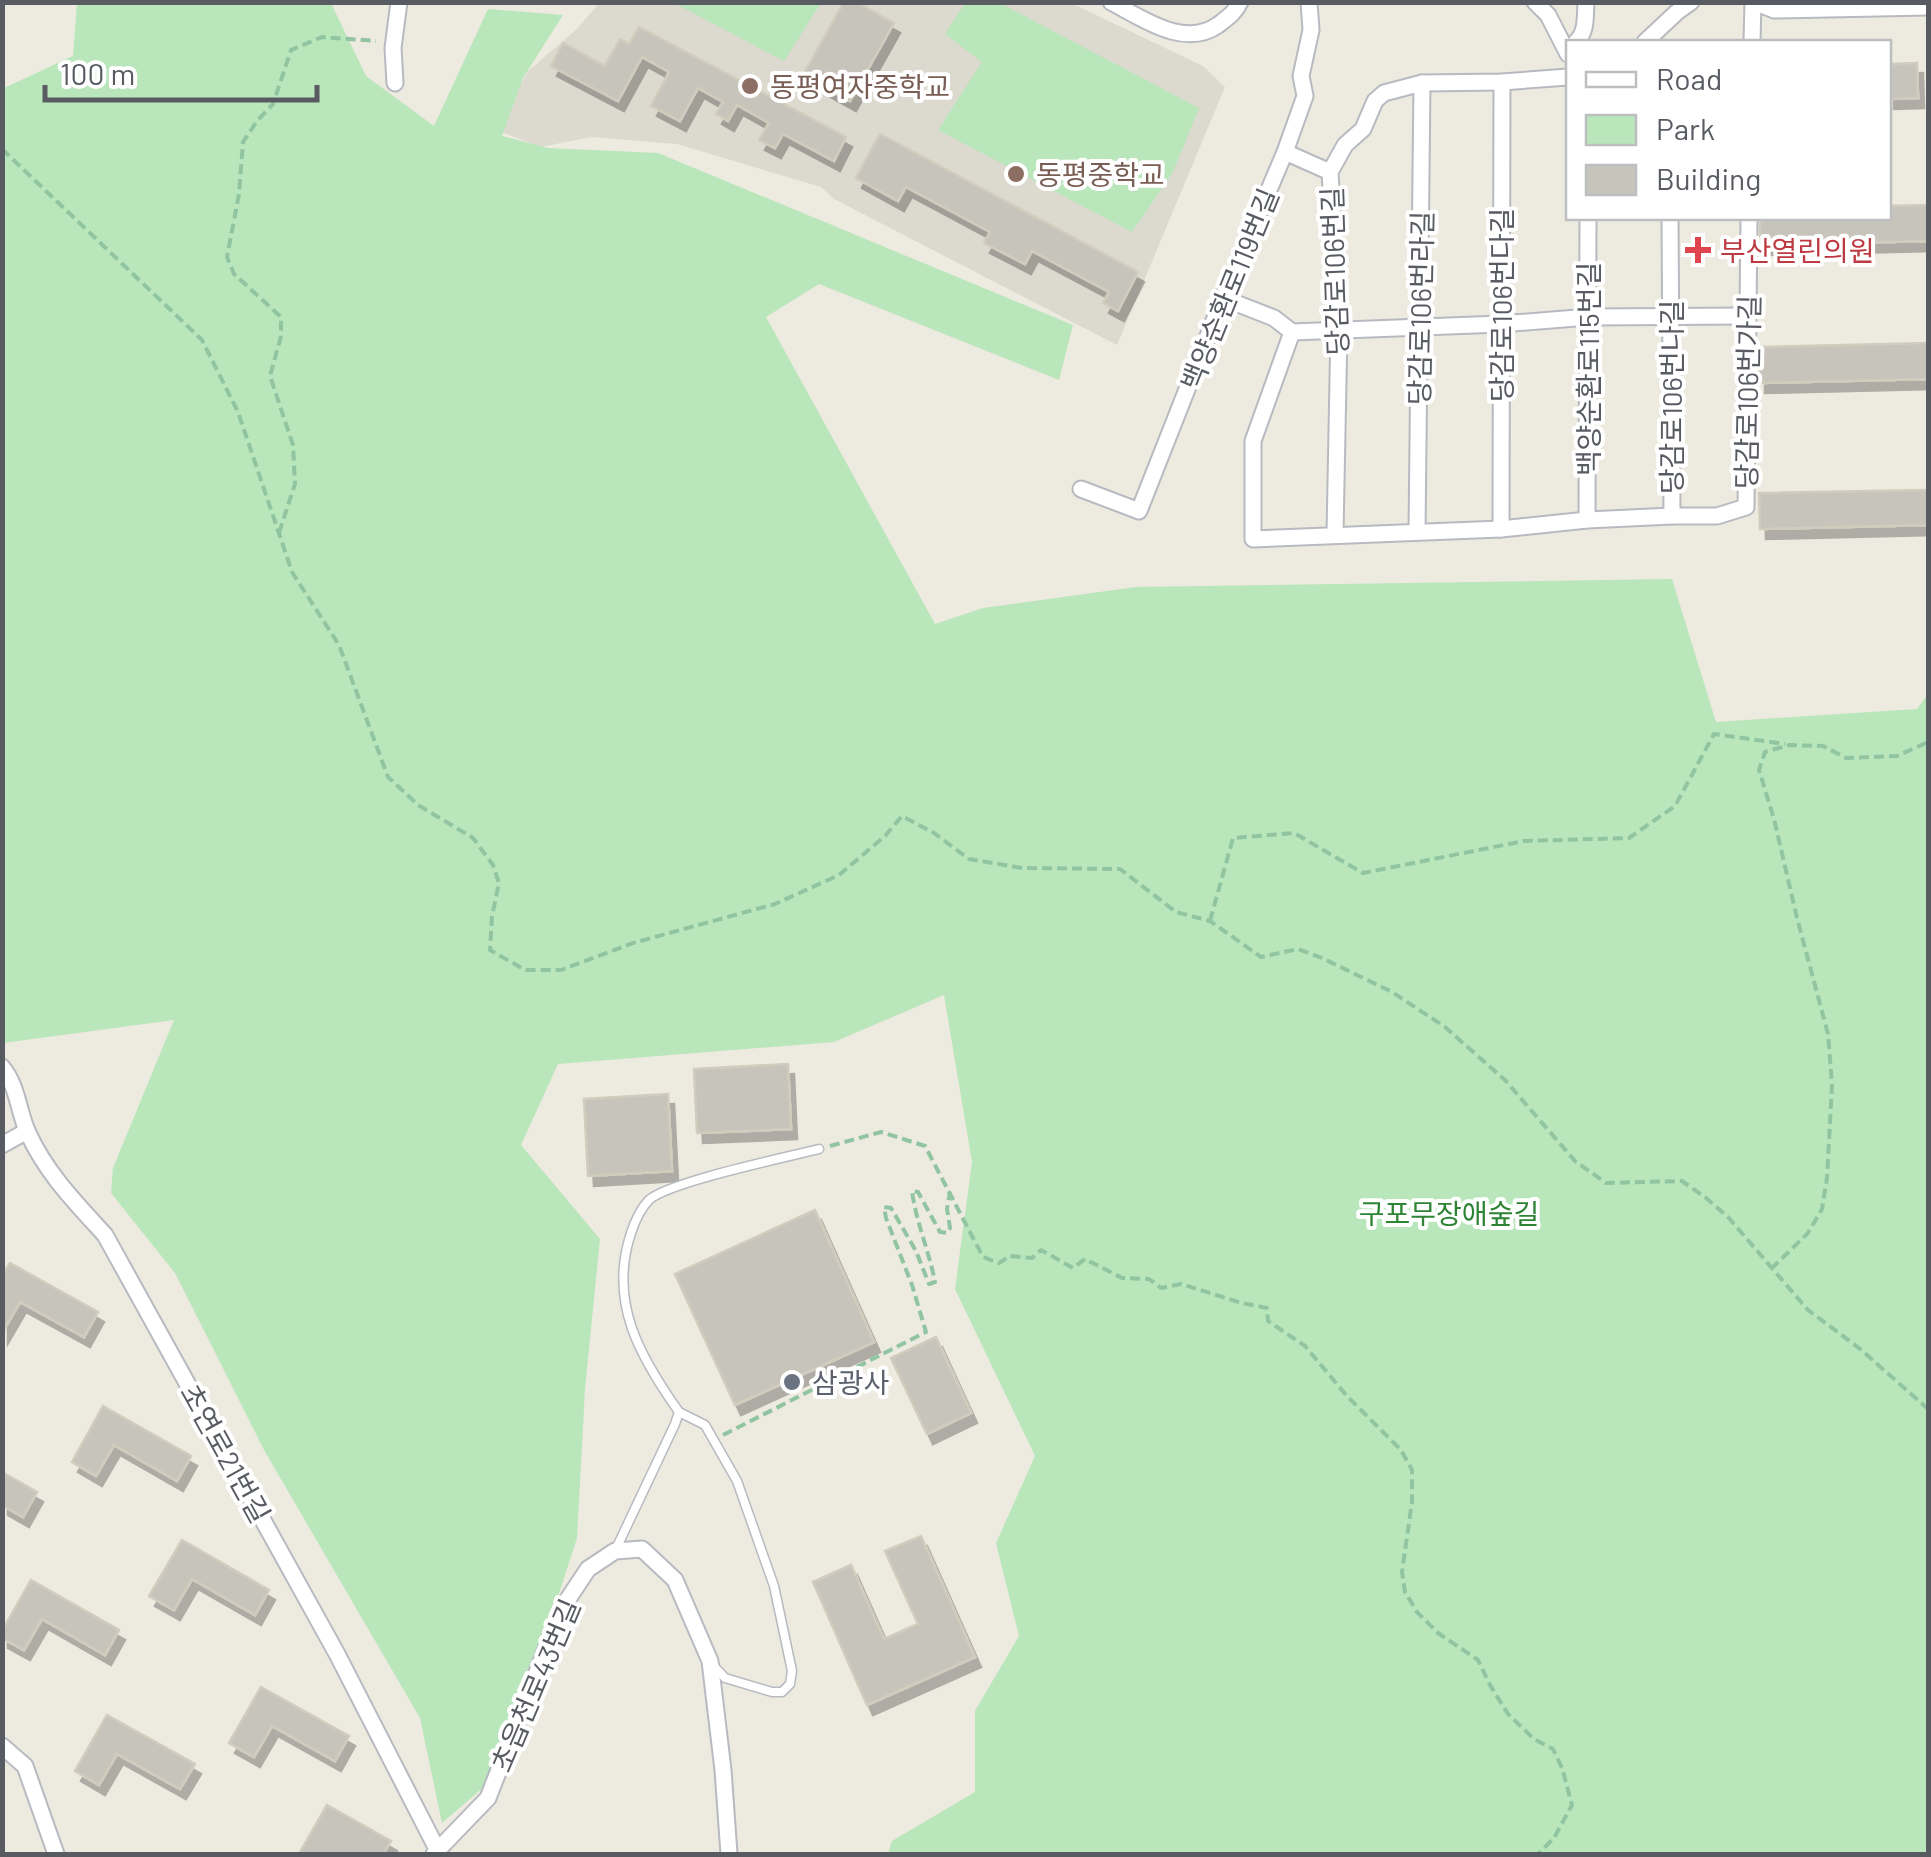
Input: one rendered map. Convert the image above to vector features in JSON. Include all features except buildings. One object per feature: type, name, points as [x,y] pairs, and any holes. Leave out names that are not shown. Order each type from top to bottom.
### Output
[{"type":"street","points":[[395,83],[394,42],[399,2]]},
{"type":"street","points":[[1111,2],[1169,31],[1190,35],[1211,30],[1235,13],[1240,2]]},
{"type":"street","name":"백양순환로119번길","points":[[1080,489],[1139,512],[1305,96],[1301,76],[1311,30],[1309,2]]},
{"type":"street","points":[[1535,2],[1566,42]]},
{"type":"street","points":[[1576,40],[1585,28],[1586,2]]},
{"type":"street","points":[[1666,34],[1677,12],[1691,2]]},
{"type":"street","points":[[1752,40],[1753,2],[1774,10],[1928,7]]},
{"type":"street","name":"당감로106번길","points":[[1335,534],[1339,329],[1330,172],[1384,93],[1422,83],[1566,76]]},
{"type":"street","name":"당감로106번다길","points":[[1501,529],[1502,82]]},
{"type":"street","name":"당감로106번라길","points":[[1417,532],[1422,83]]},
{"type":"street","points":[[1285,152],[1330,172]]},
{"type":"street","name":"백양순환로115번길","points":[[1587,520],[1588,220]]},
{"type":"street","name":"당감로106번나길","points":[[1670,220],[1672,516]]},
{"type":"street","name":"당감로106번가길","points":[[1672,516],[1717,516],[1746,507],[1749,220]]},
{"type":"street","points":[[1224,298],[1274,318],[1292,332],[1588,317],[1747,316]]},
{"type":"street","points":[[1292,332],[1252,441],[1253,539],[1501,529],[1672,516]]},
{"type":"street","name":"초연로21번길","points":[[2,1067],[11,1078],[27,1131],[52,1178],[105,1235],[336,1654],[436,1852]]},
{"type":"street","points":[[2,1145],[27,1131]]},
{"type":"street","points":[[616,1552],[642,1549],[675,1580],[710,1661],[728,1854]]},
{"type":"street","name":"초읍천로43번길","points":[[436,1852],[488,1798],[562,1608],[588,1569],[616,1552]]},
{"type":"street","points":[[2,1746],[25,1766],[56,1854]]},
{"type":"lane","points":[[710,1661],[725,1678],[772,1692],[782,1692],[790,1684],[792,1671],[774,1586],[737,1481],[704,1425],[679,1412],[652,1374],[632,1332],[622,1292],[623,1256],[636,1217],[652,1198],[687,1184],[819,1149]]},
{"type":"lane","points":[[616,1552],[679,1412]]},
{"type":"path","points":[[279,533],[295,484],[293,445],[270,376],[281,336],[281,318],[234,274],[228,257],[243,142],[273,104],[292,50],[322,37],[394,42]]},
{"type":"path","points":[[2,149],[202,340],[238,412],[292,572],[340,645],[388,778],[418,805],[474,838],[493,865],[500,883],[492,916],[490,950],[525,970],[561,970],[634,943],[775,904],[839,875],[902,816],[934,832],[969,859],[1022,868],[1120,869],[1176,912],[1210,921],[1262,957],[1298,949],[1392,992],[1445,1027],[1505,1080],[1575,1161],[1606,1183],[1682,1182],[1705,1197],[1728,1217],[1808,1310],[1860,1348],[1928,1409]]},
{"type":"path","points":[[1210,921],[1233,838],[1294,832],[1363,872],[1524,841],[1629,838],[1675,806],[1714,734],[1823,746],[1846,758],[1898,756],[1928,742]]},
{"type":"path","points":[[1771,1268],[1808,1233],[1822,1209],[1828,1178],[1832,1085],[1828,1034],[1759,770],[1765,752],[1789,745]]},
{"type":"path","points":[[819,1149],[881,1132],[925,1146],[982,1257],[999,1263],[1010,1256],[1032,1258],[1041,1250],[1072,1268],[1085,1259],[1122,1278],[1149,1279],[1161,1288],[1181,1284],[1266,1308],[1268,1320],[1305,1346],[1346,1395],[1401,1450],[1412,1470],[1412,1502],[1402,1572],[1404,1592],[1438,1633],[1478,1660],[1508,1714],[1534,1739],[1554,1749],[1572,1805],[1554,1838],[1538,1854]]},
{"type":"path","points":[[714,1440],[926,1332],[884,1208],[891,1208],[916,1251],[929,1284],[936,1282],[912,1191],[918,1192],[944,1233],[950,1228],[950,1192]]},
{"type":"shaded area","points":[[599,3],[1071,3],[1203,66],[1225,87],[1117,345],[834,199],[821,187],[677,144],[591,137],[541,147],[496,130],[528,71],[578,28]]},
{"type":"green space","name":"구포무장애숲길","points":[[77,3],[331,3],[366,76],[434,126],[488,9],[563,15],[523,78],[502,136],[548,148],[658,153],[1073,325],[1059,380],[819,284],[766,317],[935,624],[983,608],[1136,587],[1672,579],[1716,722],[1917,709],[1928,694],[1928,1854],[888,1854],[892,1841],[975,1792],[975,1711],[1019,1636],[996,1543],[1035,1456],[955,1289],[972,1162],[944,995],[834,1042],[558,1064],[521,1145],[600,1239],[585,1389],[577,1538],[548,1627],[486,1785],[442,1823],[420,1718],[264,1450],[175,1273],[111,1193],[113,1168],[174,1020],[3,1043],[2,89],[73,56]]},
{"type":"green space","points":[[674,3],[821,3],[784,61]]},
{"type":"green space","points":[[965,3],[1000,3],[1199,108],[1173,172],[1132,232],[938,130],[982,62],[945,34]]},
{"type":"place","name":"동평여자중학교","points":[[750,86]]},
{"type":"place","name":"동평중학교","points":[[1016,174]]},
{"type":"place","name":"부산열린의원","points":[[1698,250]]},
{"type":"place","name":"삼광사","points":[[792,1382]]}]
